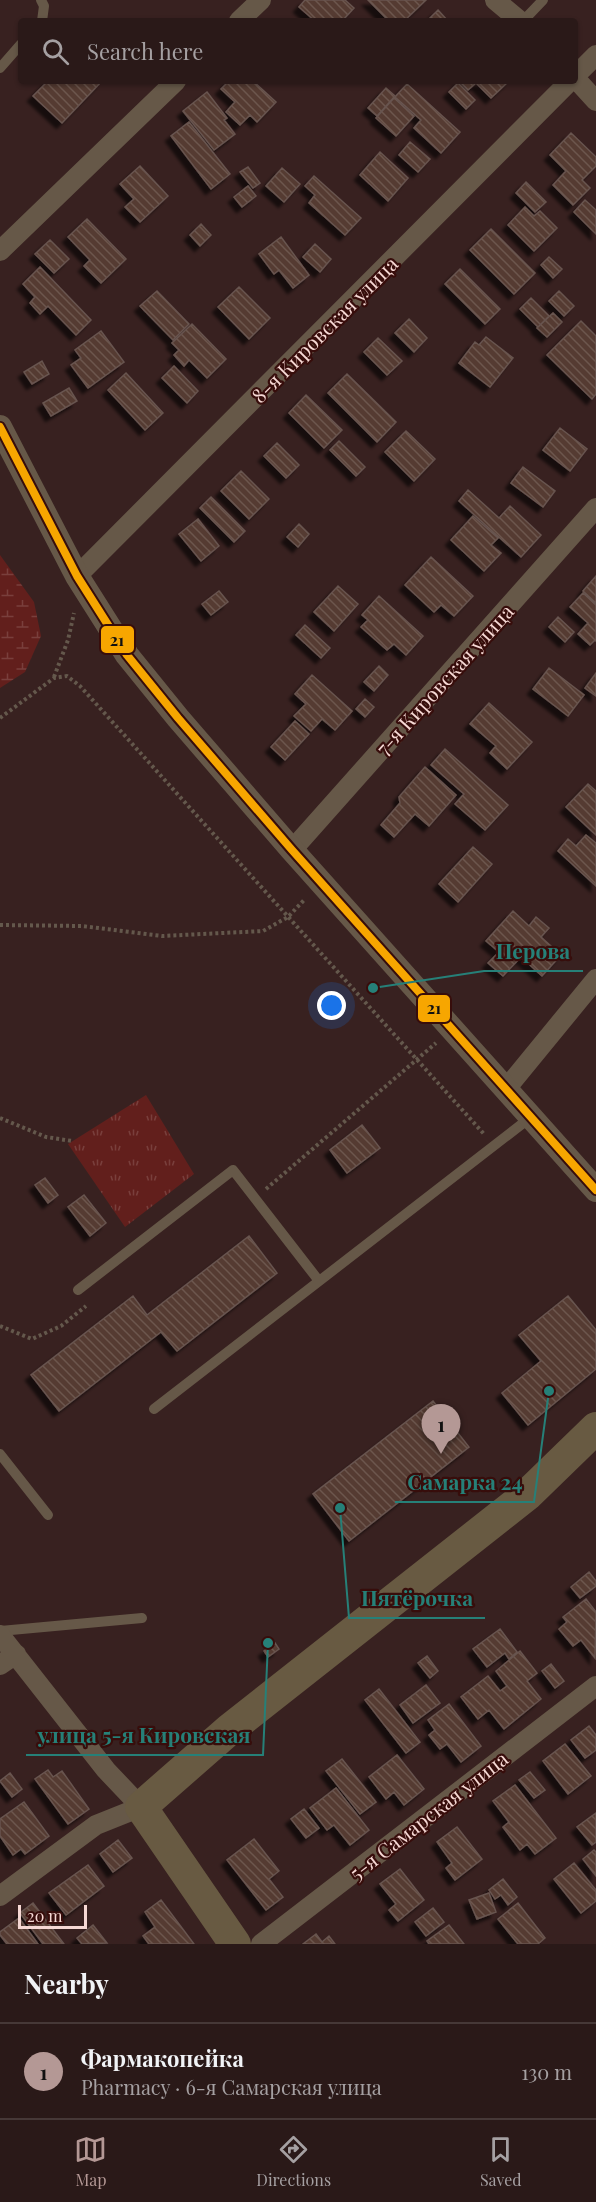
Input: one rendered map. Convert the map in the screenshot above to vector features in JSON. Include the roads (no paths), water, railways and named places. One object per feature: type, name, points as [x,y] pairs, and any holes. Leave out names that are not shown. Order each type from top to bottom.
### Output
[{"type":"main road","points":[[235,1944],[141,1807],[230,1728],[526,1495],[596,1428]]},
{"type":"street","points":[[242,18],[261,0]]},
{"type":"street","points":[[495,0],[518,18]]},
{"type":"street","points":[[578,74],[596,55]]},
{"type":"street","points":[[578,80],[596,101]]},
{"type":"street","points":[[0,251],[173,84]]},
{"type":"street","name":"8-я Кировская улица","points":[[77,576],[567,84]]},
{"type":"street","points":[[0,427],[77,576],[135,664],[178,718],[292,850],[596,1190]]},
{"type":"street","name":"7-я Кировская улица","points":[[292,850],[596,508]]},
{"type":"street","points":[[506,1089],[596,979]]},
{"type":"street","points":[[0,1633],[8,1660],[141,1807],[96,1825],[0,1896]]},
{"type":"street","name":"5-я Самарская улица","points":[[261,1944],[596,1686]]},
{"type":"lane","points":[[41,0],[44,6],[42,18]]},
{"type":"lane","points":[[525,18],[543,0]]},
{"type":"lane","points":[[0,68],[18,47]]},
{"type":"lane","points":[[154,1409],[531,1117]]},
{"type":"lane","points":[[78,1290],[233,1170],[319,1281]]},
{"type":"lane","points":[[0,1454],[48,1515]]},
{"type":"lane","points":[[0,1633],[142,1618]]},
{"type":"place","name":"Перова","points":[[373,988]]},
{"type":"place","name":"Самарка 24","points":[[549,1391]]},
{"type":"place","name":"Фармакопейка","points":[[441,1454]]},
{"type":"place","name":"Пятёрочка","points":[[340,1508]]},
{"type":"place","name":"улица 5-я Кировская","points":[[268,1643]]}]
